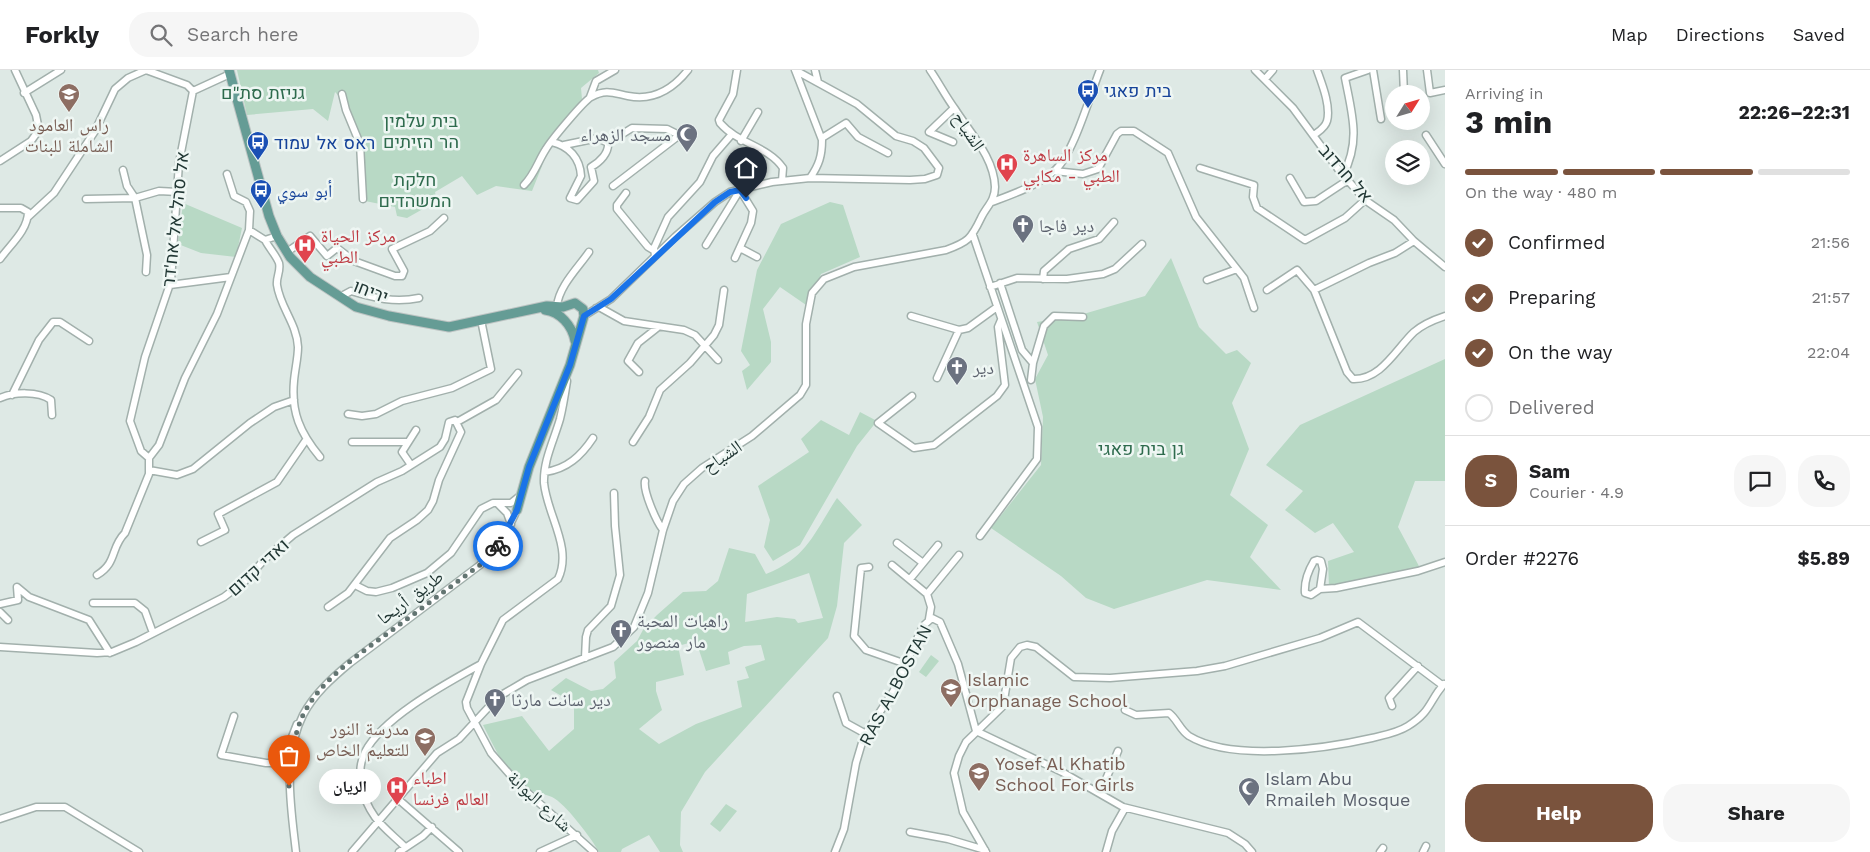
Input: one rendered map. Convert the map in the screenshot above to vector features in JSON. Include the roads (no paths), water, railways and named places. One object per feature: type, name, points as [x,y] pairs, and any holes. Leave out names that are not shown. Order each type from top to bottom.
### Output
[{"type":"main road","name":"יריחו","points":[[230,72],[260,190],[277,236],[287,252],[310,277],[356,306],[389,316],[449,327],[530,309],[561,306]]},
{"type":"main road","points":[[570,365],[575,346],[582,319],[580,306],[575,303],[561,306],[565,320],[575,339],[575,346]]},
{"type":"main road","name":"יריחו","points":[[530,309],[548,310],[565,320]]},
{"type":"main road","points":[[565,320],[574,325],[582,319]]},
{"type":"main road","name":"طريق أريحا","points":[[517,510],[548,414],[570,365]]},
{"type":"street","points":[[0,161],[37,136],[39,130],[36,115],[24,93],[15,70]]},
{"type":"street","points":[[24,93],[61,70]]},
{"type":"street","points":[[28,217],[54,193],[95,131],[115,89],[128,78],[146,70],[187,85],[193,90],[230,72]]},
{"type":"street","points":[[524,185],[533,176],[546,148],[590,98],[596,81],[615,70]]},
{"type":"street","points":[[590,98],[607,90],[630,97],[656,95],[678,82],[688,70]]},
{"type":"street","points":[[737,70],[733,94],[719,120],[723,126],[741,141],[761,149],[780,164],[783,168],[782,181]]},
{"type":"street","points":[[582,319],[611,299],[654,253],[715,202],[730,192],[782,181],[810,178],[910,180],[934,177],[938,172],[938,168],[924,148],[913,141],[896,136],[870,113],[795,70]]},
{"type":"street","points":[[795,70],[822,138],[822,153],[818,166],[810,178]]},
{"type":"street","points":[[815,70],[818,82]]},
{"type":"street","name":"الشياح","points":[[930,70],[985,155],[995,188],[992,202]]},
{"type":"street","points":[[980,536],[1037,459],[1038,427],[973,235],[981,216],[992,202],[1035,184],[1054,171],[1065,159],[1100,70]]},
{"type":"street","name":"אל חרדוב","points":[[1255,70],[1293,108],[1345,177],[1365,200],[1394,220],[1414,241],[1445,267]]},
{"type":"street","points":[[1265,79],[1272,70]]},
{"type":"street","points":[[1314,135],[1324,127],[1327,120],[1324,92],[1317,70]]},
{"type":"street","points":[[1290,178],[1304,202],[1316,201],[1345,177],[1355,140],[1345,78],[1368,70]]},
{"type":"street","points":[[1373,70],[1381,119]]},
{"type":"street","points":[[1403,70],[1404,85]]},
{"type":"street","points":[[1427,70],[1430,93],[1445,90]]},
{"type":"street","name":"אל סהל אל אח'דר","points":[[149,458],[141,451],[130,421],[145,357],[170,285],[174,252],[179,163],[193,90]]},
{"type":"street","points":[[342,94],[360,144],[363,199]]},
{"type":"street","points":[[953,142],[930,132],[954,108]]},
{"type":"street","points":[[741,141],[758,112]]},
{"type":"street","points":[[822,138],[846,123],[858,137],[888,153]]},
{"type":"street","points":[[608,143],[632,128],[667,129],[677,134],[677,137],[613,186]]},
{"type":"street","points":[[1054,171],[1091,173],[1104,162],[1117,134],[1125,130],[1139,133],[1168,154],[1196,217],[1244,278],[1254,308]]},
{"type":"street","points":[[654,253],[668,217],[700,182],[713,156],[732,134]]},
{"type":"street","points":[[1426,134],[1445,164]]},
{"type":"street","points":[[552,142],[564,144],[598,138],[608,143]]},
{"type":"street","points":[[564,144],[575,157],[581,172],[581,176],[570,198],[577,200],[594,181],[591,167],[604,157],[609,149],[608,143]]},
{"type":"street","points":[[1200,168],[1254,185],[1253,197],[1257,208],[1305,240],[1345,218],[1365,200]]},
{"type":"street","points":[[123,170],[127,186],[135,198],[147,254],[146,272]]},
{"type":"street","points":[[97,575],[110,564],[119,539],[125,533],[149,470],[149,458],[160,445],[185,378],[217,314],[249,230],[250,211],[246,202],[234,196],[227,174]]},
{"type":"street","points":[[706,245],[740,190]]},
{"type":"street","points":[[735,258],[751,223],[752,211],[740,190]]},
{"type":"street","points":[[86,198],[135,198],[159,191],[178,192]]},
{"type":"street","points":[[626,193],[617,205],[617,209],[654,253]]},
{"type":"street","points":[[0,208],[21,208],[28,212],[25,226],[0,259]]},
{"type":"street","points":[[287,252],[310,236],[327,256],[337,248],[354,261],[395,276],[402,276],[404,271],[392,249],[430,231],[444,218]]},
{"type":"street","points":[[1043,279],[1044,271],[1059,260],[1066,251],[1099,239],[1114,222]]},
{"type":"street","points":[[249,230],[265,240],[278,262],[280,269],[277,286],[296,333],[298,346],[294,400],[295,416],[306,440],[320,457]]},
{"type":"street","name":"الشياح","points":[[352,852],[437,754],[459,739],[498,697],[527,680],[613,648],[634,627],[648,593],[663,530],[673,501],[684,484],[702,468],[752,436],[800,395],[806,385],[806,324],[812,294],[824,279],[854,267],[946,250],[960,245],[973,235]]},
{"type":"street","points":[[265,240],[277,236]]},
{"type":"street","points":[[1314,290],[1369,263],[1395,253],[1414,241]]},
{"type":"street","points":[[990,287],[1017,278],[1067,279],[1103,274],[1115,269],[1142,244]]},
{"type":"street","points":[[740,248],[757,257]]},
{"type":"street","points":[[561,306],[558,297],[562,289],[589,252]]},
{"type":"street","points":[[1207,280],[1237,269]]},
{"type":"street","points":[[1267,290],[1297,270],[1314,290],[1348,372],[1353,379],[1362,379],[1385,365],[1396,356],[1415,331],[1426,323],[1445,316]]},
{"type":"street","points":[[170,285],[231,277]]},
{"type":"street","points":[[1000,283],[1022,350],[1033,363]]},
{"type":"street","points":[[633,442],[649,417],[660,390],[706,346],[719,325],[724,290]]},
{"type":"street","points":[[340,297],[351,291],[381,300],[404,301],[419,298]]},
{"type":"street","points":[[580,306],[592,309],[599,307],[624,321],[657,328],[684,330],[695,336],[718,360]]},
{"type":"street","points":[[911,316],[959,330],[968,328],[997,307]]},
{"type":"street","points":[[1031,380],[1033,363],[1044,326],[1054,316],[1082,317]]},
{"type":"street","points":[[348,414],[362,416],[376,414],[402,401],[452,388],[491,369],[482,320]]},
{"type":"street","points":[[912,396],[878,424],[914,448],[934,446],[953,428],[997,396],[1005,385],[998,327],[1001,320]]},
{"type":"street","points":[[12,395],[39,340],[54,322],[60,322],[89,341]]},
{"type":"street","points":[[639,372],[628,361],[638,343],[657,328]]},
{"type":"street","points":[[937,378],[959,330]]},
{"type":"street","name":"شارع البوابة","points":[[570,365],[560,418],[545,472],[547,501],[562,547],[562,570],[558,579],[502,620],[481,664],[466,702],[466,708],[491,753],[508,772],[577,835],[591,851]]},
{"type":"street","points":[[328,606],[342,599],[355,585],[384,543],[428,510],[433,501],[439,480],[462,432],[456,421],[496,400],[518,373]]},
{"type":"street","points":[[0,398],[21,393],[46,397],[51,400],[52,415]]},
{"type":"street","points":[[149,470],[177,474],[193,469],[250,423],[274,407],[294,400]]},
{"type":"street","name":"ואדי קדום","points":[[0,646],[110,652],[136,642],[224,597],[245,581],[265,559],[293,535],[377,482],[411,465],[442,444],[449,422],[456,421]]},
{"type":"street","points":[[411,465],[402,452],[406,442],[416,430]]},
{"type":"street","points":[[545,472],[555,470],[574,461],[593,438]]},
{"type":"street","points":[[201,542],[225,530],[218,514],[277,482],[306,440]]},
{"type":"street","points":[[352,442],[406,442]]},
{"type":"street","points":[[645,481],[645,492],[658,523],[663,530]]},
{"type":"street","points":[[585,658],[588,630],[611,606],[620,575],[614,493]]},
{"type":"street","points":[[355,585],[367,591],[376,592],[392,588],[427,573],[451,553],[481,509],[487,505],[511,503],[521,495]]},
{"type":"street","points":[[498,504],[507,513],[511,524]]},
{"type":"street","name":"طريق أريحا","points":[[296,852],[289,786],[291,760],[303,715],[330,680],[350,663],[480,565],[497,546],[511,524],[517,510]]},
{"type":"street","points":[[896,543],[922,563]]},
{"type":"street","points":[[910,579],[938,545]]},
{"type":"street","points":[[927,594],[959,554]]},
{"type":"street","points":[[1320,589],[1323,568],[1321,561],[1317,560],[1314,561],[1310,568],[1304,586],[1305,593],[1311,594],[1320,589],[1336,588],[1418,571],[1445,562]]},
{"type":"street","points":[[892,565],[927,594],[931,607],[929,619]]},
{"type":"street","points":[[868,567],[861,568],[854,636],[866,650],[906,664]]},
{"type":"street","points":[[0,604],[18,600],[15,588],[17,587],[30,597],[89,620],[110,652]]},
{"type":"street","points":[[93,603],[135,603],[145,611],[153,633]]},
{"type":"street","points":[[0,612],[8,620]]},
{"type":"street","name":"RAS ALBOSTAN","points":[[835,852],[844,830],[856,763],[866,734],[882,712],[923,626],[929,619],[940,622],[958,664],[976,731]]},
{"type":"street","points":[[986,851],[963,812],[954,773],[959,756],[976,731],[1000,710],[1011,658],[1020,647],[1026,645],[1036,647],[1074,677],[1110,678],[1197,671],[1225,666],[1320,638],[1358,622],[1444,684],[1430,707],[1407,727],[1397,732],[1334,747],[1257,750],[1225,748],[1190,737],[1169,713],[1136,715],[1125,710]]},
{"type":"street","points":[[405,847],[379,822],[368,805],[361,785],[361,766],[365,752],[376,737],[406,711],[437,688],[481,664]]},
{"type":"street","points":[[1392,706],[1389,698],[1418,666]]},
{"type":"street","points":[[837,696],[846,723],[866,734]]},
{"type":"street","points":[[289,786],[286,763],[291,735],[303,715]]},
{"type":"street","points":[[234,716],[222,755],[266,763],[286,763]]},
{"type":"street","points":[[976,731],[1062,772],[1125,808],[1228,833],[1245,844],[1252,852]]},
{"type":"street","points":[[1100,793],[1118,751]]},
{"type":"street","points":[[398,799],[459,852]]},
{"type":"street","points":[[0,820],[36,808],[65,807],[139,852]]},
{"type":"street","points":[[1106,852],[1112,832],[1125,808]]},
{"type":"street","points":[[399,852],[423,836],[432,827]]},
{"type":"street","points":[[910,832],[948,839],[986,851]]},
{"type":"street","points":[[540,852],[577,835]]},
{"type":"place","name":"בית פאגי","points":[[1088,109]]},
{"type":"place","name":"راس العامود الشاملة للبنات","points":[[69,113]]},
{"type":"place","name":"مسجد الزهراء","points":[[687,153]]},
{"type":"place","name":"ראס אל עמוד","points":[[258,161]]},
{"type":"place","name":"مركز الساهرة الطبي - مكابي","points":[[1007,183]]},
{"type":"place","name":"أبو سوي","points":[[261,209]]},
{"type":"place","name":"دير فاجا","points":[[1023,244]]},
{"type":"place","name":"مركز الحياة الطبي","points":[[305,264]]},
{"type":"place","name":"دير","points":[[957,386]]},
{"type":"place","name":"راهبات المحبة مار منصور","points":[[621,649]]},
{"type":"place","name":"Islamic Orphanage School","points":[[951,708]]},
{"type":"place","name":"دير سانت مارثا","points":[[495,718]]},
{"type":"place","name":"مدرسة النور للتعليم الخاص","points":[[425,757]]},
{"type":"place","name":"الريان","points":[[289,786]]},
{"type":"place","name":"Yosef Al Khatib School For Girls","points":[[979,792]]},
{"type":"place","name":"اطباء العالم فرنسا","points":[[397,806]]},
{"type":"place","name":"Islam Abu Rmaileh Mosque","points":[[1249,807]]},
{"type":"park label","name":"גניזת סת\"ם","points":[[263,92]]},
{"type":"park label","name":"בית עלמין הר הזיתים","points":[[421,130]]},
{"type":"park label","name":"חלקת המשהדים","points":[[415,189]]},
{"type":"park label","name":"גן בית פאגי","points":[[1141,448]]}]
